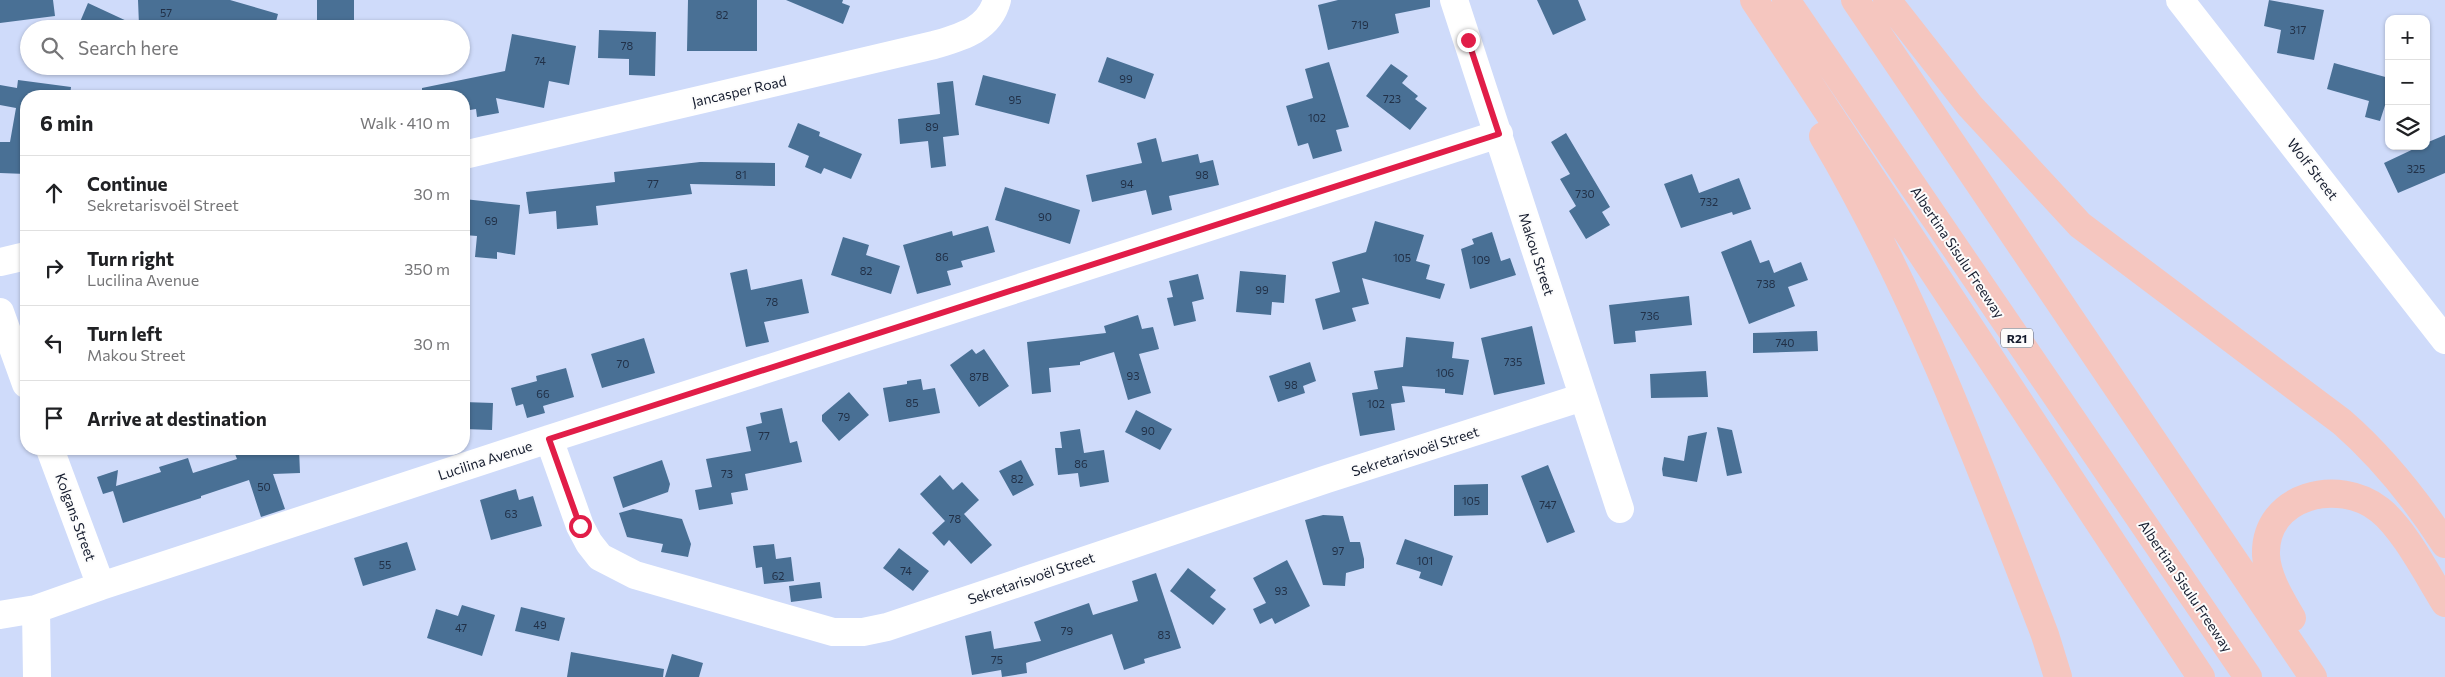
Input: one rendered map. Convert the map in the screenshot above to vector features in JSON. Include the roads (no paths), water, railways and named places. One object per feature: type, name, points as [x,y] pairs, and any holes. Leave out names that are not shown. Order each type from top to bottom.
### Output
[{"type":"highway","points":[[1741,0],[1839,163],[1891,264],[1960,418],[2045,635],[2058,677]]},
{"type":"highway","points":[[1754,0],[2201,677]]},
{"type":"highway","name":"Albertina Sisulu Freeway","points":[[1786,0],[2248,677]]},
{"type":"highway","points":[[1856,0],[2313,677]]},
{"type":"highway","points":[[1887,0],[1970,106],[2080,225],[2342,422],[2370,446],[2400,480],[2445,544]]},
{"type":"highway","points":[[2330,677],[2291,616],[2269,570],[2266,554],[2274,525],[2281,514],[2296,501],[2312,495],[2344,494],[2362,499],[2379,509],[2392,522],[2445,603]]},
{"type":"street","name":"Jancasper Road","points":[[470,154],[934,45],[978,29],[994,12],[997,0]]},
{"type":"street","name":"Makou Street","points":[[1454,0],[1620,509]]},
{"type":"street","name":"Wolf Street","points":[[2180,0],[2445,340]]},
{"type":"street","name":"Lucilina Avenue","points":[[0,615],[36,609],[549,439],[1499,134]]},
{"type":"street","points":[[0,262],[20,257]]},
{"type":"street","points":[[3,329],[20,370]]},
{"type":"street","name":"Sekretarisvoël Street","points":[[549,439],[580,526],[589,543],[600,557],[635,575],[826,630],[849,632],[887,627],[1327,479],[1583,397]]},
{"type":"street","name":"Kolgans Street","points":[[52,455],[101,586]]},
{"type":"street","points":[[36,609],[37,677]]}]
